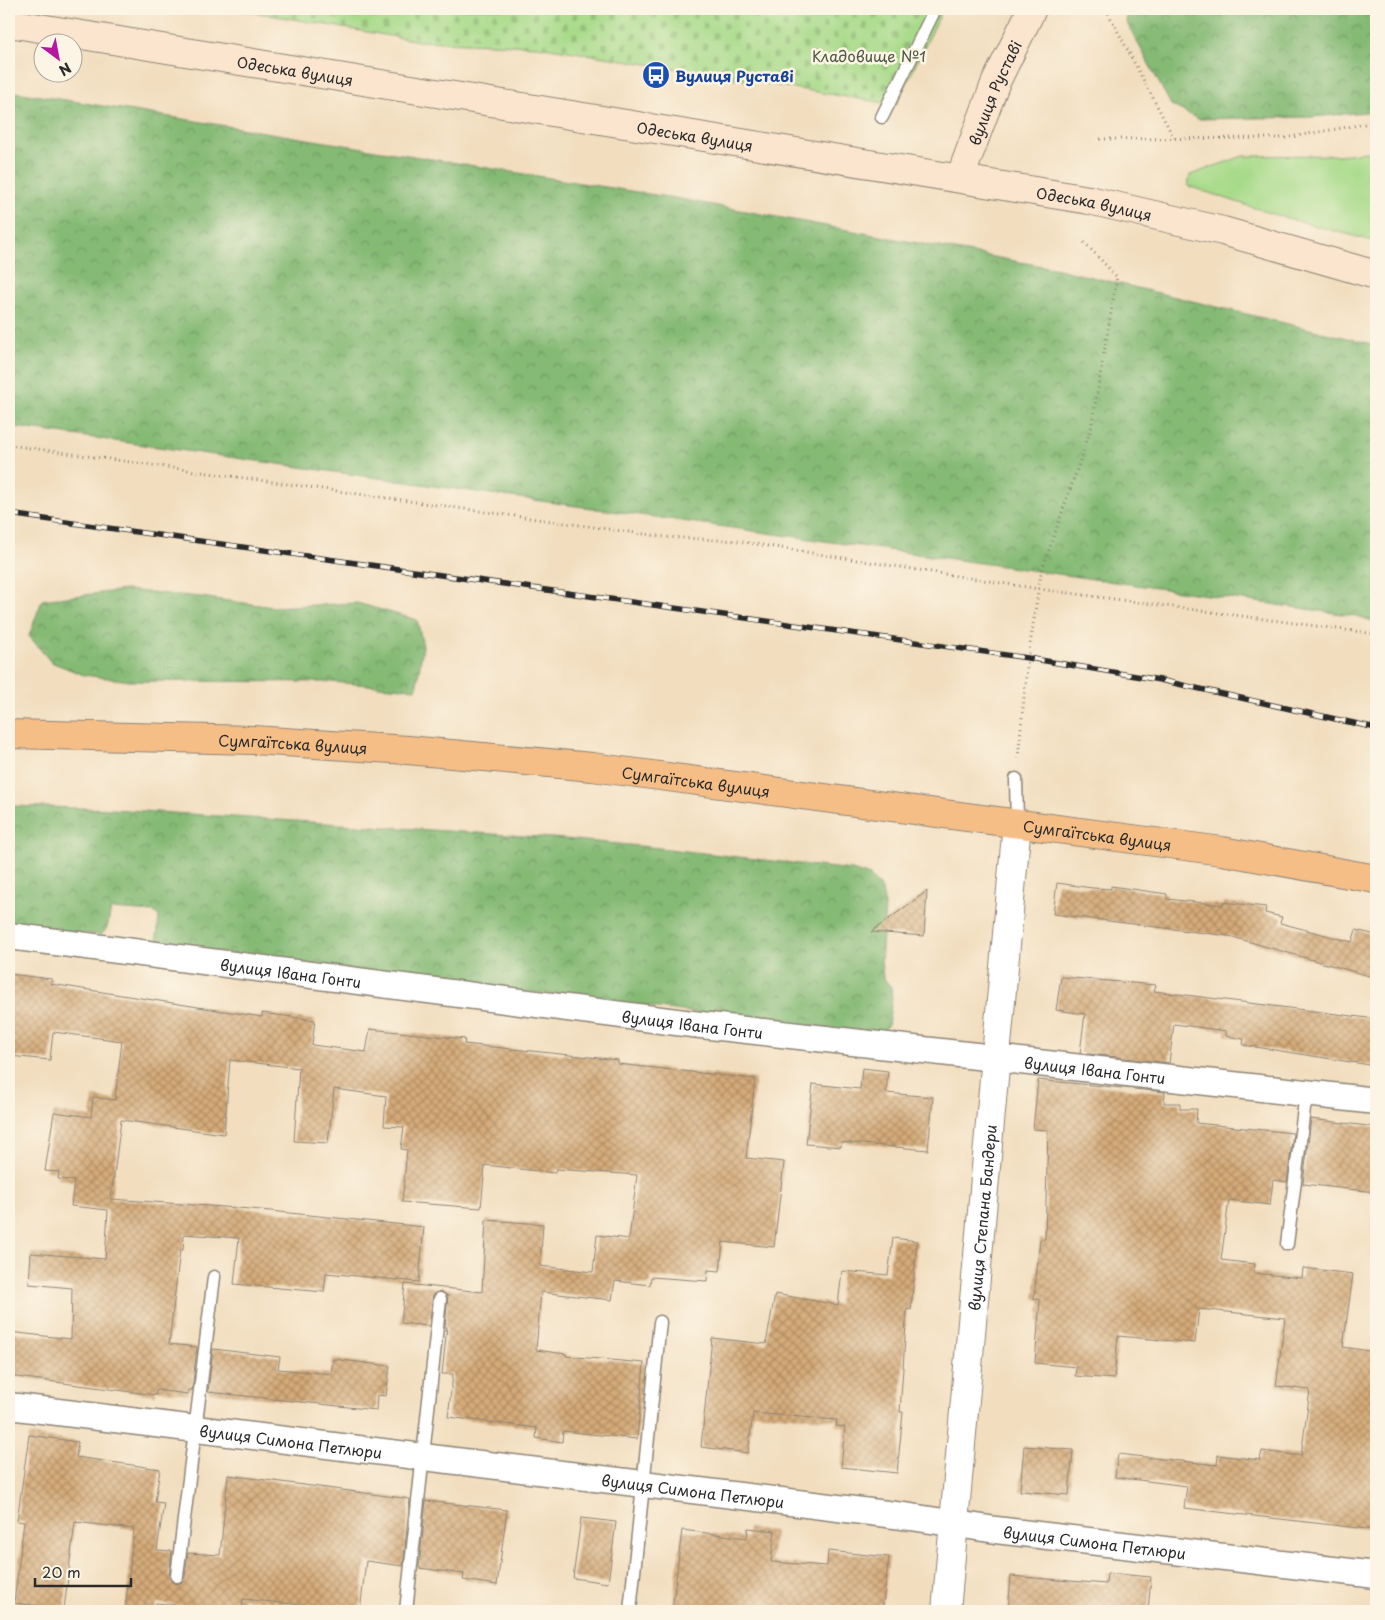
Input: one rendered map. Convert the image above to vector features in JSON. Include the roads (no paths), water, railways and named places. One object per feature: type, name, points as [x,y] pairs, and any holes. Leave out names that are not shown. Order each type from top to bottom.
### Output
[{"type":"main road","name":"вулиця Руставі","points":[[960,178],[995,84],[1032,9]]},
{"type":"main road","name":"Одеська вулиця","points":[[9,22],[1088,200],[1223,231],[1376,275]]},
{"type":"main road","name":"Сумгаїтська вулиця","points":[[9,734],[253,740],[408,750],[592,767],[1222,851],[1376,879]]},
{"type":"street","name":"вулиця Степана Бандери","points":[[946,1611],[1017,823]]},
{"type":"street","name":"вулиця Івана Гонти","points":[[9,936],[692,1024],[1376,1101]]},
{"type":"street","name":"вулиця Симона Петлюри","points":[[9,1406],[1376,1575]]},
{"type":"lane","points":[[882,117],[935,9]]},
{"type":"lane","points":[[1016,779],[1017,823]]},
{"type":"lane","points":[[1287,1244],[1306,1093]]},
{"type":"lane","points":[[177,1576],[214,1276]]},
{"type":"lane","points":[[406,1611],[440,1300]]},
{"type":"lane","points":[[630,1611],[660,1322]]},
{"type":"railway","points":[[9,514],[1028,658],[1160,680],[1376,728]]},
{"type":"place","name":"Вулиця Руставі","points":[[656,75]]},
{"type":"park label","name":"Кладовище №1","points":[[869,55]]}]
